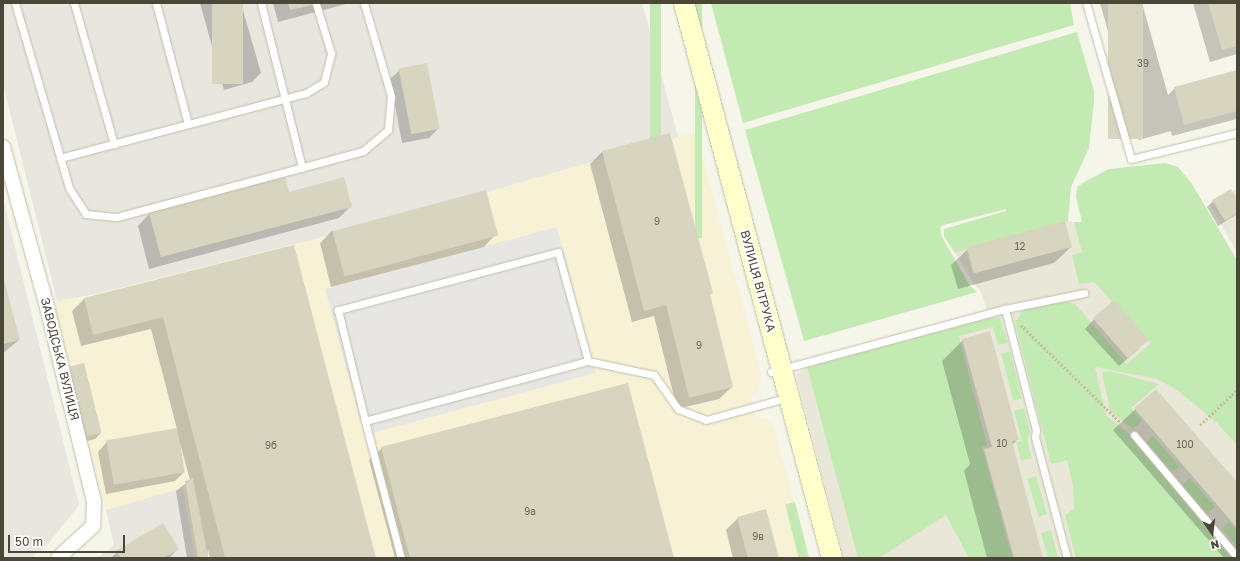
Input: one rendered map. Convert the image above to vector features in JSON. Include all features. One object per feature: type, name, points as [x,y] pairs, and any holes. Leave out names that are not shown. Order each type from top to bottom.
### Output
[{"type":"main road","name":"ВУЛИЦЯ ВІТРУКА","points":[[673,3],[784,399],[832,558]]},
{"type":"main road","name":"ВУЛИЦЯ ВІТРУКА","points":[[684,3],[776,371]]},
{"type":"main road","name":"ВУЛИЦЯ ВІТРУКА","points":[[784,399],[821,558]]},
{"type":"street","name":"ЗАВОДСЬКА ВУЛИЦЯ","points":[[3,148],[46,303],[94,501],[93,526],[58,558]]},
{"type":"lane","points":[[15,3],[69,188],[86,214],[117,217],[363,151],[388,130],[391,96],[364,3]]},
{"type":"lane","points":[[74,3],[114,144]]},
{"type":"lane","points":[[156,3],[188,124]]},
{"type":"lane","points":[[261,3],[302,168]]},
{"type":"lane","points":[[1086,3],[1132,159],[1237,133]]},
{"type":"lane","points":[[60,158],[306,93],[324,82],[331,52],[316,4]]},
{"type":"lane","points":[[401,558],[338,310],[558,252],[588,361]]},
{"type":"lane","points":[[776,371],[1005,309],[1084,293]]},
{"type":"lane","points":[[1005,309],[1036,430],[1035,438],[1067,558]]},
{"type":"lane","points":[[365,421],[588,361],[654,375],[678,410],[706,420],[784,399]]},
{"type":"lane","points":[[1134,435],[1237,557]]},
{"type":"path","points":[[1005,309],[1112,418],[1134,435]]},
{"type":"path","points":[[1200,425],[1237,390]]},
{"type":"shaded area","points":[[3,3],[642,3],[678,137],[383,222],[96,294],[57,301],[3,84]]},
{"type":"shaded area","points":[[696,132],[761,373],[759,390],[751,398],[755,416],[767,420],[774,426],[809,558],[195,558],[183,488],[106,510],[53,302],[96,294],[383,222]]},
{"type":"shaded area","points":[[1237,189],[1237,253],[1210,205]]},
{"type":"shaded area","points":[[3,199],[79,505],[48,544],[31,558],[3,558]]},
{"type":"shaded area","points":[[1068,221],[1074,222],[1237,433],[1237,558],[844,558],[796,374],[810,366],[990,318],[980,290],[974,284],[955,253]]},
{"type":"shaded area","points":[[557,227],[596,373],[364,435],[325,289]]},
{"type":"shaded area","points":[[183,488],[195,558],[97,558],[114,545],[106,510]]},
{"type":"green space","points":[[650,3],[661,3],[661,279],[650,279]]},
{"type":"green space","points":[[695,3],[702,3],[702,238],[695,238]]},
{"type":"green space","points":[[711,3],[1070,3],[1074,25],[743,123]]},
{"type":"green space","points":[[1077,32],[1094,91],[1094,101],[1089,148],[1071,187],[1068,221],[955,253],[944,236],[944,229],[1006,211],[1006,209],[944,225],[940,227],[942,237],[970,286],[977,292],[804,341],[745,130]]},
{"type":"green space","points":[[1165,163],[1178,167],[1192,184],[1237,260],[1237,445],[1217,423],[1177,390],[1157,379],[1095,367],[1106,415],[1129,434],[1232,558],[1076,558],[1065,515],[1074,509],[1073,486],[1067,460],[1051,464],[1015,322],[1024,309],[1060,299],[1075,304],[1127,364],[1151,343],[1094,282],[1079,284],[1072,255],[1082,252],[1074,222],[1082,222],[1076,197],[1077,187],[1086,181],[1109,169]]},
{"type":"green space","points":[[990,318],[1000,318],[1008,343],[998,345],[993,327],[959,336],[987,445],[982,447],[1012,558],[969,558],[946,515],[879,558],[858,558],[807,367]]},
{"type":"green space","points":[[1010,351],[1022,399],[1013,401],[1001,353]]},
{"type":"green space","points":[[1110,371],[1159,384],[1131,408],[1142,421],[1133,429],[1110,411],[1102,372]]},
{"type":"green space","points":[[1024,408],[1030,432],[1027,440],[1032,458],[1021,461],[1016,442],[1022,441],[1014,411]]},
{"type":"green space","points":[[1153,436],[1179,466],[1172,472],[1146,442]]},
{"type":"green space","points":[[1036,476],[1047,514],[1038,517],[1027,478]]},
{"type":"green space","points":[[1190,478],[1215,507],[1207,514],[1182,485]]},
{"type":"green space","points":[[795,502],[809,558],[799,558],[785,504]]},
{"type":"green space","points":[[1229,522],[1237,531],[1237,547],[1222,529]]},
{"type":"green space","points":[[1051,530],[1058,558],[1048,558],[1041,533]]},
{"type":"building","points":[[212,3],[243,3],[243,84],[212,84]]},
{"type":"building","points":[[288,3],[317,3],[317,4],[290,10]]},
{"type":"building","points":[[1108,3],[1143,3],[1143,139],[1108,139]]},
{"type":"building","points":[[1208,3],[1237,3],[1237,46],[1222,50]]},
{"type":"building","points":[[427,63],[440,129],[411,134],[399,69]]},
{"type":"building","points":[[1237,70],[1237,111],[1184,125],[1174,87]]},
{"type":"building","points":[[670,133],[713,293],[710,294],[733,387],[689,398],[666,305],[644,311],[602,151]]},
{"type":"building","points":[[285,176],[289,192],[344,177],[352,207],[161,257],[149,213]]},
{"type":"building","points":[[1231,189],[1237,199],[1237,213],[1225,221],[1212,200]]},
{"type":"building","points":[[486,190],[498,235],[345,277],[332,231]]},
{"type":"building","points":[[1065,221],[1072,247],[973,273],[966,247]]},
{"type":"building","points":[[294,245],[376,558],[225,558],[163,317],[93,335],[84,298]]},
{"type":"building","points":[[3,276],[20,340],[3,344]]},
{"type":"building","points":[[1114,300],[1149,340],[1128,358],[1093,318]]},
{"type":"building","points":[[990,331],[1019,440],[1012,441],[1043,558],[1014,558],[984,449],[992,447],[962,339]]},
{"type":"building","points":[[84,363],[101,433],[87,436],[69,367]]},
{"type":"building","points":[[628,383],[674,558],[410,558],[381,447]]},
{"type":"building","points":[[1156,389],[1237,482],[1237,528],[1134,408]]},
{"type":"building","points":[[177,428],[185,472],[114,485],[106,441]]},
{"type":"building","points":[[193,478],[208,558],[198,558],[185,481]]},
{"type":"building","points":[[766,509],[779,558],[748,558],[737,517]]},
{"type":"building","points":[[163,523],[179,549],[164,558],[121,558],[116,551]]}]
